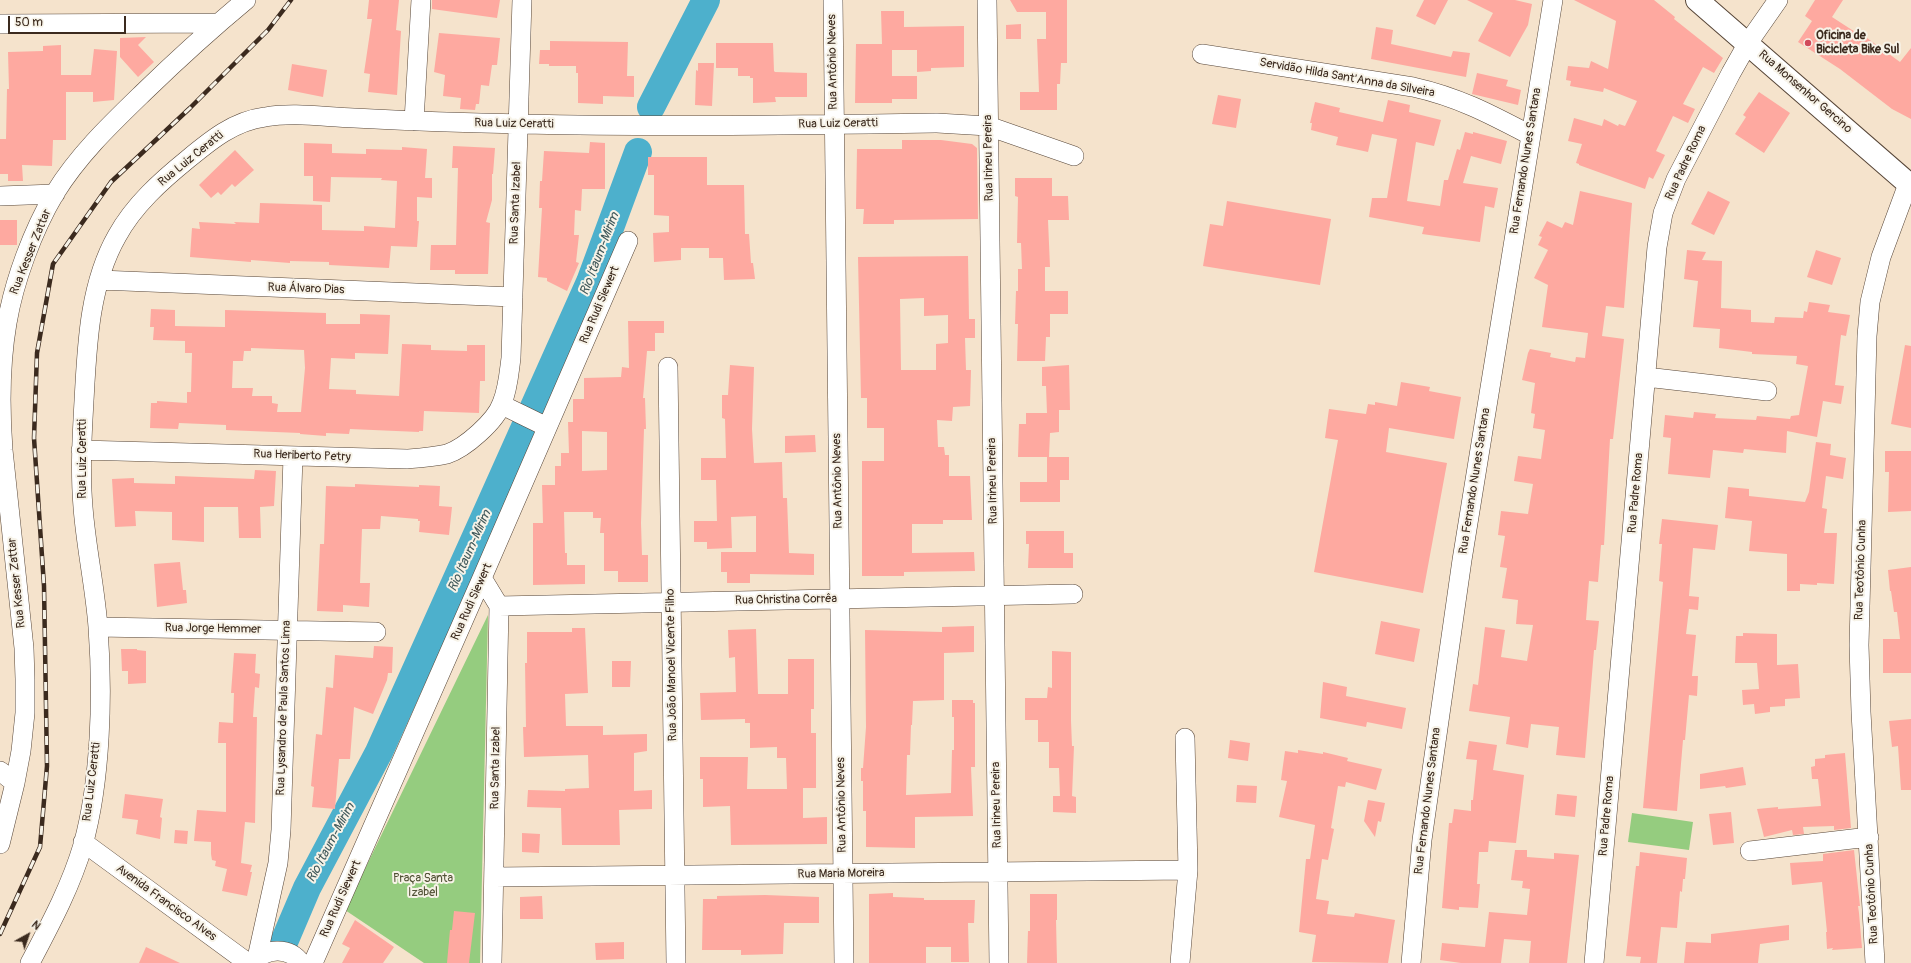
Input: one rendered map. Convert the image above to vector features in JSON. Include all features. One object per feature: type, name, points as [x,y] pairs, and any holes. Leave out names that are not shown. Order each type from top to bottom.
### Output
[{"type":"main road","name":"Rua Monsenhor Gercino","points":[[1697,0],[1909,185]]},
{"type":"street","name":"Rua Kesser Zattar","points":[[0,844],[4,812],[15,783],[21,751],[25,713],[25,679],[22,633],[3,450],[1,417],[3,352],[6,324],[12,300],[30,247],[55,194],[95,140],[218,23],[246,0]]},
{"type":"street","points":[[414,121],[421,0]]},
{"type":"street","name":"Rua Santa Izabel","points":[[502,405],[508,383],[511,358],[522,0]]},
{"type":"street","name":"Rua Antônio Neves","points":[[833,0],[844,963]]},
{"type":"street","name":"Rua Irineu Pereira","points":[[987,0],[999,963]]},
{"type":"street","name":"Rua Fernando Nunes Santana","points":[[1411,963],[1422,840],[1462,560],[1553,0]]},
{"type":"street","name":"Rua Padre Roma","points":[[1594,963],[1657,246],[1663,213],[1676,178],[1748,43],[1778,0]]},
{"type":"street","points":[[0,24],[218,23]]},
{"type":"street","name":"Servidão Hilda Sant'Anna da Silveira","points":[[1202,54],[1413,87],[1435,92],[1477,108],[1530,135]]},
{"type":"street","name":"Rua Luiz Ceratti","points":[[30,963],[65,892],[83,842],[94,780],[98,742],[98,627],[83,511],[81,450],[90,324],[106,258],[117,235],[148,194],[200,149],[228,128],[243,122],[266,117],[298,115],[414,121],[610,126],[937,123],[988,126],[1074,156]]},
{"type":"street","name":"Rua Teotônio Cunha","points":[[1875,963],[1861,712],[1859,644],[1867,336],[1870,302],[1881,257],[1909,185]]},
{"type":"street","points":[[0,196],[55,194]]},
{"type":"street","name":"Rua Rudi Siewert","points":[[313,963],[628,241]]},
{"type":"street","name":"Rua Álvaro Dias","points":[[100,280],[513,297]]},
{"type":"street","name":"Rua João Manoel Vicente Filho","points":[[668,368],[676,963]]},
{"type":"street","points":[[1646,377],[1767,390]]},
{"type":"street","points":[[502,405],[547,427]]},
{"type":"street","name":"Rua Heriberto Petry","points":[[81,450],[407,459],[448,453],[464,444],[479,433],[502,405]]},
{"type":"street","name":"Rua Lysandro de Paula Santos Lima","points":[[253,961],[273,890],[278,856],[293,456]]},
{"type":"street","points":[[482,578],[499,606]]},
{"type":"street","name":"Rua Christina Corrêa","points":[[499,606],[1073,594]]},
{"type":"street","name":"Rua Santa Izabel","points":[[492,963],[499,606]]},
{"type":"street","name":"Rua Jorge Hemmer","points":[[98,627],[376,632]]},
{"type":"street","points":[[1180,963],[1188,870],[1185,738]]},
{"type":"street","points":[[0,771],[15,783]]},
{"type":"street","points":[[1750,851],[1869,837]]},
{"type":"street","name":"Avenida Francisco Alves","points":[[83,842],[253,961]]},
{"type":"street","name":"Rua Maria Moreira","points":[[494,877],[1188,870]]},
{"type":"street","points":[[253,961],[265,953],[283,951],[292,954],[301,963]]},
{"type":"green space","name":"Praça Santa Izabel","points":[[488,615],[480,963],[424,963],[345,910]]},
{"type":"green space","points":[[1632,813],[1693,822],[1689,850],[1628,842]]},
{"type":"building","points":[[369,0],[399,0],[396,30],[401,31],[397,95],[368,92],[370,74],[364,73],[372,19],[367,19]]},
{"type":"building","points":[[432,0],[500,0],[497,18],[432,9]]},
{"type":"building","points":[[1010,0],[1067,0],[1067,63],[1061,63],[1060,84],[1057,84],[1057,110],[1020,110],[1020,92],[1039,92],[1037,39],[1046,39],[1046,12],[1017,12]]},
{"type":"building","points":[[1424,0],[1448,0],[1435,25],[1416,16]]},
{"type":"building","points":[[1467,0],[1515,0],[1532,4],[1528,25],[1510,57],[1478,41],[1493,13]]},
{"type":"building","points":[[1574,0],[1654,0],[1675,17],[1674,19],[1723,58],[1714,73],[1703,67],[1683,104],[1695,109],[1688,123],[1673,116],[1656,151],[1665,155],[1653,179],[1649,177],[1645,189],[1576,163],[1582,144],[1568,141],[1574,118],[1602,126],[1604,119],[1618,126],[1619,124],[1625,126],[1637,101],[1604,88],[1603,92],[1570,86],[1571,81],[1566,80],[1568,66],[1589,68],[1591,61],[1608,69],[1616,21]]},
{"type":"building","points":[[1815,0],[1843,0],[1832,17],[1866,39],[1867,38],[1900,62],[1911,48],[1911,119],[1892,109],[1840,69],[1798,42],[1812,21],[1805,16]]},
{"type":"building","points":[[881,11],[904,11],[904,27],[964,26],[964,67],[931,68],[931,71],[917,72],[917,50],[892,50],[892,76],[917,76],[917,99],[892,99],[892,103],[855,103],[856,44],[882,44]]},
{"type":"building","points":[[1021,24],[1021,39],[1006,39],[1006,25]]},
{"type":"building","points":[[1376,27],[1393,30],[1391,44],[1451,57],[1453,51],[1470,53],[1466,77],[1371,59]]},
{"type":"building","points":[[439,33],[500,38],[497,65],[492,65],[489,86],[481,85],[479,104],[476,104],[475,110],[460,109],[461,98],[443,96],[445,75],[434,72]]},
{"type":"building","points":[[146,37],[138,45],[154,62],[138,77],[120,57],[120,38]]},
{"type":"building","points":[[550,41],[628,42],[627,76],[634,76],[634,97],[603,96],[603,104],[578,103],[578,73],[576,73],[576,66],[549,66],[549,64],[539,64],[540,50],[550,50]]},
{"type":"building","points":[[716,43],[773,43],[774,71],[807,73],[807,97],[775,97],[776,102],[753,103],[753,78],[750,78],[750,76],[738,76],[738,68],[716,68]]},
{"type":"building","points":[[61,45],[61,75],[91,75],[94,49],[117,51],[114,100],[93,102],[93,92],[66,92],[66,140],[53,140],[52,166],[22,165],[23,181],[8,181],[8,174],[0,174],[0,139],[6,139],[7,89],[9,89],[8,52],[43,51],[43,46]]},
{"type":"building","points":[[698,63],[714,63],[712,106],[695,105],[696,70],[698,71]]},
{"type":"building","points":[[292,64],[327,70],[323,97],[288,90]]},
{"type":"building","points":[[1477,73],[1508,80],[1506,86],[1521,90],[1518,105],[1472,94]]},
{"type":"building","points":[[1759,92],[1790,113],[1764,153],[1735,134],[1746,117],[1743,115]]},
{"type":"building","points":[[1218,95],[1241,99],[1236,128],[1212,124]]},
{"type":"building","points":[[1388,100],[1410,105],[1409,112],[1441,120],[1434,146],[1416,142],[1407,201],[1440,206],[1444,180],[1448,180],[1457,149],[1460,150],[1465,132],[1473,134],[1473,132],[1507,141],[1501,164],[1471,156],[1463,183],[1498,188],[1494,208],[1485,206],[1480,242],[1422,234],[1424,227],[1369,217],[1372,198],[1387,198],[1397,139],[1372,134],[1368,152],[1336,145],[1338,137],[1311,130],[1312,123],[1310,123],[1315,102],[1340,108],[1339,112],[1383,122]]},
{"type":"building","points":[[902,140],[941,140],[972,144],[977,148],[978,219],[894,220],[894,224],[863,224],[864,209],[856,209],[857,149],[902,149]]},
{"type":"building","points":[[590,142],[605,143],[605,189],[582,189],[581,211],[575,210],[574,235],[579,235],[576,262],[579,263],[567,291],[547,281],[547,278],[538,277],[542,208],[539,208],[540,181],[542,181],[544,151],[589,153]]},
{"type":"building","points":[[304,143],[332,144],[332,153],[366,154],[366,149],[402,150],[402,147],[427,149],[425,178],[432,178],[432,198],[417,197],[417,221],[419,221],[417,247],[391,246],[389,268],[329,265],[329,262],[290,261],[290,263],[251,260],[251,262],[190,257],[192,228],[200,229],[199,222],[236,224],[234,222],[259,223],[260,203],[322,205],[322,230],[364,231],[364,226],[395,228],[397,181],[381,180],[382,178],[331,177],[330,202],[313,201],[313,176],[304,176]]},
{"type":"building","points":[[453,146],[495,148],[492,174],[492,200],[486,222],[490,223],[488,274],[455,274],[455,270],[430,270],[431,245],[456,245],[458,168],[452,168]]},
{"type":"building","points":[[235,150],[254,170],[235,187],[232,184],[221,195],[218,192],[211,198],[199,185]]},
{"type":"building","points":[[648,157],[707,157],[707,185],[744,185],[745,234],[749,234],[751,263],[753,263],[755,279],[724,280],[723,258],[709,258],[709,248],[681,248],[681,260],[654,262],[653,233],[669,232],[669,216],[654,215],[654,175],[648,175]]},
{"type":"building","points":[[1015,178],[1052,178],[1052,196],[1068,196],[1069,220],[1048,220],[1050,267],[1045,267],[1045,291],[1068,291],[1068,314],[1050,314],[1050,337],[1046,337],[1045,361],[1017,361],[1018,324],[1015,324],[1016,291],[1018,291],[1018,269],[1022,269],[1021,243],[1017,243],[1018,197],[1015,196]]},
{"type":"building","points":[[1580,191],[1632,203],[1624,308],[1606,306],[1602,336],[1624,339],[1613,439],[1610,439],[1604,545],[1601,545],[1598,582],[1589,581],[1586,620],[1599,621],[1596,650],[1594,650],[1585,758],[1556,755],[1559,727],[1531,724],[1528,748],[1506,744],[1510,717],[1469,711],[1473,684],[1478,685],[1485,627],[1505,630],[1501,657],[1527,661],[1533,625],[1516,624],[1518,600],[1502,598],[1507,568],[1500,567],[1505,536],[1498,535],[1501,511],[1528,514],[1533,484],[1514,481],[1518,456],[1541,459],[1545,430],[1533,428],[1535,414],[1531,413],[1535,383],[1522,380],[1528,353],[1530,349],[1551,353],[1550,357],[1575,362],[1576,357],[1585,358],[1588,333],[1542,327],[1548,285],[1534,278],[1548,250],[1538,245],[1542,237],[1539,236],[1547,221],[1562,228],[1565,222],[1573,225]]},
{"type":"building","points":[[1708,191],[1730,202],[1714,235],[1691,224]]},
{"type":"building","points":[[1227,201],[1331,219],[1320,285],[1203,266],[1210,224],[1223,226]]},
{"type":"building","points":[[0,220],[17,220],[17,245],[0,245]]},
{"type":"building","points":[[1687,250],[1706,252],[1702,260],[1722,261],[1721,308],[1751,310],[1751,322],[1774,323],[1775,317],[1803,318],[1804,311],[1807,312],[1809,302],[1830,305],[1828,312],[1850,315],[1846,336],[1841,335],[1835,385],[1844,386],[1841,404],[1823,401],[1817,437],[1787,431],[1786,453],[1744,449],[1743,453],[1713,450],[1710,478],[1668,474],[1671,438],[1663,437],[1665,415],[1693,418],[1694,412],[1716,414],[1715,418],[1756,420],[1757,416],[1790,419],[1791,416],[1799,415],[1808,366],[1796,364],[1797,356],[1752,354],[1752,352],[1719,348],[1720,329],[1693,327],[1698,281],[1684,279]]},
{"type":"building","points":[[1816,250],[1841,258],[1832,285],[1807,277]]},
{"type":"building","points":[[968,256],[969,319],[975,319],[975,338],[965,338],[966,370],[971,370],[970,406],[953,407],[952,421],[937,420],[938,447],[944,447],[945,455],[949,455],[949,476],[970,476],[972,520],[943,520],[943,524],[912,524],[912,553],[974,552],[975,571],[904,572],[904,576],[862,576],[862,461],[884,461],[884,428],[867,428],[867,398],[861,398],[858,257]],"holes":[[[924,298],[924,316],[948,315],[948,343],[936,344],[936,370],[901,370],[900,299]]]},
{"type":"building","points":[[151,309],[175,310],[175,326],[225,327],[225,310],[326,313],[326,324],[360,324],[360,314],[390,315],[388,354],[355,353],[355,359],[331,358],[329,389],[356,390],[356,394],[399,396],[402,344],[431,345],[431,350],[467,351],[467,345],[485,345],[485,381],[480,381],[479,413],[424,411],[423,431],[419,432],[350,429],[349,434],[326,433],[326,436],[300,433],[226,430],[226,425],[179,423],[178,429],[150,428],[151,403],[157,403],[157,401],[187,403],[187,392],[191,392],[192,353],[185,353],[185,341],[153,340],[154,327],[150,327]],"holes":[[[251,348],[304,350],[305,368],[301,412],[277,412],[278,404],[272,403],[272,396],[252,396],[253,388],[232,388],[233,361],[243,361],[244,351],[251,351]]]},
{"type":"building","points":[[628,321],[664,321],[664,333],[655,333],[655,351],[647,351],[643,398],[645,398],[646,429],[644,429],[641,523],[642,555],[648,555],[648,582],[618,582],[618,571],[604,571],[604,533],[600,533],[601,518],[593,518],[593,512],[564,512],[565,553],[567,553],[567,565],[585,565],[585,584],[533,585],[533,523],[543,523],[542,485],[555,485],[555,466],[561,466],[561,453],[569,453],[568,422],[573,422],[573,399],[584,399],[584,378],[621,377],[622,367],[629,368]],"holes":[[[582,431],[607,432],[607,470],[582,471]]]},
{"type":"building","points":[[1905,345],[1911,346],[1911,428],[1891,424]]},
{"type":"building","points":[[730,365],[754,367],[752,429],[754,463],[782,462],[783,498],[787,498],[789,553],[814,554],[814,575],[750,574],[750,583],[727,583],[727,572],[721,572],[721,552],[756,552],[756,516],[731,517],[732,548],[707,549],[707,542],[694,542],[694,521],[717,521],[716,480],[701,480],[701,458],[726,458],[725,419],[722,418],[722,395],[728,395]]},
{"type":"building","points":[[1069,365],[1070,410],[1059,410],[1059,432],[1050,433],[1049,457],[1018,457],[1019,424],[1026,424],[1026,413],[1047,413],[1046,386],[1042,386],[1042,367]]},
{"type":"building","points":[[1401,382],[1430,387],[1429,391],[1461,397],[1454,439],[1389,428],[1386,452],[1447,463],[1423,593],[1314,572],[1338,440],[1325,438],[1329,409],[1366,414],[1368,404],[1375,405],[1375,402],[1397,406]]},
{"type":"building","points":[[815,435],[816,452],[785,453],[785,436]]},
{"type":"building","points":[[1816,442],[1831,444],[1830,455],[1846,458],[1843,479],[1826,476],[1822,508],[1827,509],[1824,533],[1837,533],[1834,584],[1800,584],[1800,591],[1787,591],[1787,554],[1749,551],[1752,521],[1725,518],[1728,487],[1749,489],[1749,496],[1805,502],[1809,492]]},
{"type":"building","points":[[1885,451],[1911,451],[1911,511],[1888,512],[1889,472],[1885,472]]},
{"type":"building","points":[[1047,457],[1069,457],[1069,480],[1060,480],[1060,502],[1020,502],[1020,482],[1047,482]]},
{"type":"building","points":[[255,470],[276,471],[274,506],[260,507],[261,538],[239,538],[238,507],[204,507],[204,542],[172,540],[172,512],[135,511],[136,526],[115,527],[112,479],[134,478],[134,483],[175,484],[175,476],[254,479]]},
{"type":"building","points":[[355,484],[419,487],[419,485],[440,486],[439,506],[452,507],[449,535],[419,532],[420,521],[418,521],[418,519],[381,516],[380,529],[362,529],[360,583],[370,583],[369,607],[343,605],[343,612],[317,611],[320,544],[324,544],[326,486],[355,487]]},
{"type":"building","points":[[1662,519],[1718,525],[1715,550],[1693,548],[1689,596],[1699,597],[1698,610],[1689,609],[1686,634],[1696,635],[1692,676],[1698,676],[1697,696],[1689,695],[1685,740],[1683,740],[1677,811],[1643,808],[1663,582],[1659,581],[1662,544],[1659,544]]},
{"type":"building","points":[[1026,531],[1064,531],[1064,553],[1073,553],[1073,568],[1028,568],[1029,544],[1026,544]]},
{"type":"building","points":[[180,562],[183,590],[186,590],[187,603],[157,607],[154,564]]},
{"type":"building","points":[[1911,567],[1911,673],[1883,673],[1883,639],[1900,639],[1897,612],[1894,612],[1888,570]]},
{"type":"building","points":[[1381,621],[1420,629],[1414,662],[1375,654]]},
{"type":"building","points":[[974,626],[974,652],[944,653],[944,700],[913,701],[910,755],[907,755],[906,795],[951,793],[952,750],[954,750],[954,717],[952,717],[952,700],[973,700],[973,703],[975,703],[975,767],[971,767],[973,816],[915,817],[915,848],[866,847],[866,811],[863,811],[863,781],[861,781],[866,727],[865,630],[942,632],[942,627]]},
{"type":"building","points":[[572,628],[585,628],[588,693],[565,694],[566,726],[603,726],[603,735],[647,734],[647,751],[634,753],[634,791],[652,790],[652,809],[619,810],[620,845],[562,845],[561,808],[527,807],[528,790],[565,791],[565,789],[589,788],[588,755],[524,757],[523,727],[526,727],[525,663],[527,663],[527,632],[572,632]]},
{"type":"building","points":[[756,629],[758,694],[788,694],[788,659],[814,659],[814,709],[811,709],[811,733],[816,733],[816,788],[803,788],[803,818],[827,817],[827,844],[731,845],[730,806],[703,807],[703,779],[700,779],[700,757],[748,757],[747,789],[787,789],[786,758],[777,758],[777,747],[750,748],[750,723],[745,723],[745,719],[701,720],[700,693],[736,692],[735,657],[729,658],[728,630]]},
{"type":"building","points":[[1743,633],[1777,634],[1777,665],[1798,664],[1800,698],[1785,699],[1785,706],[1770,707],[1770,712],[1755,714],[1754,704],[1743,705],[1742,690],[1759,689],[1757,663],[1735,663],[1736,636],[1743,636]]},
{"type":"building","points":[[374,646],[393,647],[392,673],[388,673],[387,680],[373,714],[354,707],[350,759],[339,759],[335,809],[312,807],[314,787],[311,786],[316,734],[322,735],[326,687],[333,688],[335,655],[373,658]]},
{"type":"building","points":[[121,649],[137,649],[146,651],[146,683],[128,684],[128,671],[122,671]]},
{"type":"building","points":[[1052,651],[1071,652],[1071,721],[1072,746],[1074,746],[1072,796],[1076,797],[1076,813],[1053,812],[1053,796],[1060,796],[1059,768],[1049,768],[1049,742],[1038,742],[1038,720],[1025,720],[1025,698],[1047,698],[1048,687],[1052,688]]},
{"type":"building","points":[[234,653],[256,654],[255,673],[260,674],[259,688],[255,687],[253,717],[257,717],[255,823],[245,822],[241,863],[252,865],[247,896],[222,891],[227,869],[215,866],[216,861],[212,860],[211,854],[211,842],[194,841],[197,810],[226,812],[226,743],[218,743],[219,722],[233,723],[234,693],[231,693]]},
{"type":"building","points":[[612,661],[631,661],[630,687],[612,687]]},
{"type":"building","points":[[1323,682],[1347,687],[1346,696],[1406,708],[1402,729],[1367,722],[1366,727],[1320,718]]},
{"type":"building","points":[[1911,719],[1911,790],[1901,790],[1898,746],[1892,747],[1889,721]]},
{"type":"building","points":[[1230,740],[1250,743],[1248,761],[1228,758]]},
{"type":"building","points":[[1469,741],[1497,745],[1493,770],[1524,775],[1516,843],[1489,841],[1488,852],[1479,852],[1477,884],[1480,884],[1478,908],[1459,907],[1459,910],[1442,908],[1449,823],[1452,823],[1454,809],[1471,811],[1471,800],[1473,800],[1477,760],[1466,759]]},
{"type":"building","points":[[1298,750],[1323,754],[1323,752],[1348,758],[1347,761],[1382,769],[1376,790],[1346,782],[1345,787],[1338,786],[1331,828],[1334,829],[1328,860],[1322,859],[1316,899],[1329,901],[1327,914],[1354,917],[1355,913],[1395,920],[1388,963],[1312,962],[1316,935],[1299,932],[1306,859],[1310,859],[1315,825],[1279,817],[1287,781],[1281,780],[1285,751],[1298,753]]},
{"type":"building","points":[[1845,753],[1851,828],[1834,830],[1834,826],[1803,827],[1804,834],[1793,835],[1792,830],[1764,837],[1757,809],[1821,806],[1818,779],[1812,779],[1811,767],[1815,766],[1815,759],[1825,758],[1825,755]]},
{"type":"building","points":[[1743,767],[1746,785],[1726,788],[1725,786],[1700,789],[1700,774]]},
{"type":"building","points":[[1237,785],[1257,786],[1256,803],[1236,802]]},
{"type":"building","points":[[125,794],[163,799],[160,817],[162,818],[160,839],[136,834],[138,820],[122,818]]},
{"type":"building","points":[[1557,794],[1577,796],[1575,817],[1555,815]]},
{"type":"building","points":[[1368,800],[1385,803],[1381,822],[1378,821],[1375,837],[1364,821]]},
{"type":"building","points":[[1731,812],[1734,843],[1713,845],[1709,814]]},
{"type":"building","points":[[175,830],[188,831],[187,844],[174,843]]},
{"type":"building","points":[[522,833],[540,834],[539,853],[522,852]]},
{"type":"building","points":[[1515,850],[1527,850],[1527,857],[1554,859],[1554,853],[1579,855],[1567,963],[1529,963],[1531,941],[1504,939],[1501,963],[1461,963],[1440,960],[1442,943],[1485,947],[1489,912],[1527,915],[1530,889],[1522,888],[1523,881],[1511,880]]},
{"type":"building","points":[[1854,850],[1860,906],[1858,906],[1862,948],[1827,949],[1827,932],[1822,882],[1792,885],[1790,863],[1823,861],[1823,854]]},
{"type":"building","points":[[1640,852],[1687,858],[1685,879],[1683,879],[1682,892],[1680,891],[1677,928],[1661,927],[1657,963],[1640,963],[1641,957],[1626,956],[1636,866],[1639,866]]},
{"type":"building","points":[[893,893],[893,897],[924,898],[924,900],[975,900],[974,923],[968,923],[969,962],[951,962],[951,947],[926,947],[926,963],[869,963],[869,894]]},
{"type":"building","points":[[1030,894],[1057,894],[1057,963],[1027,963],[1028,931],[1030,931]]},
{"type":"building","points":[[765,895],[819,897],[819,923],[784,923],[783,954],[741,955],[741,950],[702,950],[703,899],[717,899],[717,896]]},
{"type":"building","points":[[542,896],[543,919],[520,919],[520,897]]},
{"type":"building","points":[[454,911],[475,913],[469,963],[447,963],[450,930],[452,930]]},
{"type":"building","points":[[355,920],[394,947],[383,963],[342,963],[350,948],[342,944]]},
{"type":"building","points":[[1789,925],[1789,940],[1760,944],[1758,963],[1684,963],[1686,942],[1711,943],[1711,934]]},
{"type":"building","points":[[624,942],[624,959],[596,960],[595,943]]},
{"type":"building","points":[[146,947],[180,963],[139,963]]},
{"type":"waterway","name":"Rio Itaum-Mirim","points":[[651,107],[706,0]]},
{"type":"waterway","name":"Rio Itaum-Mirim","points":[[284,942],[307,888],[379,752],[487,512],[590,282],[638,152]]},
{"type":"railway","points":[[0,934],[40,847],[47,766],[44,586],[34,438],[37,353],[53,264],[111,182],[190,108],[268,30],[291,0]]},
{"type":"place","name":"Oficina de Bicicleta Bike Sul","points":[[1808,43]]}]
